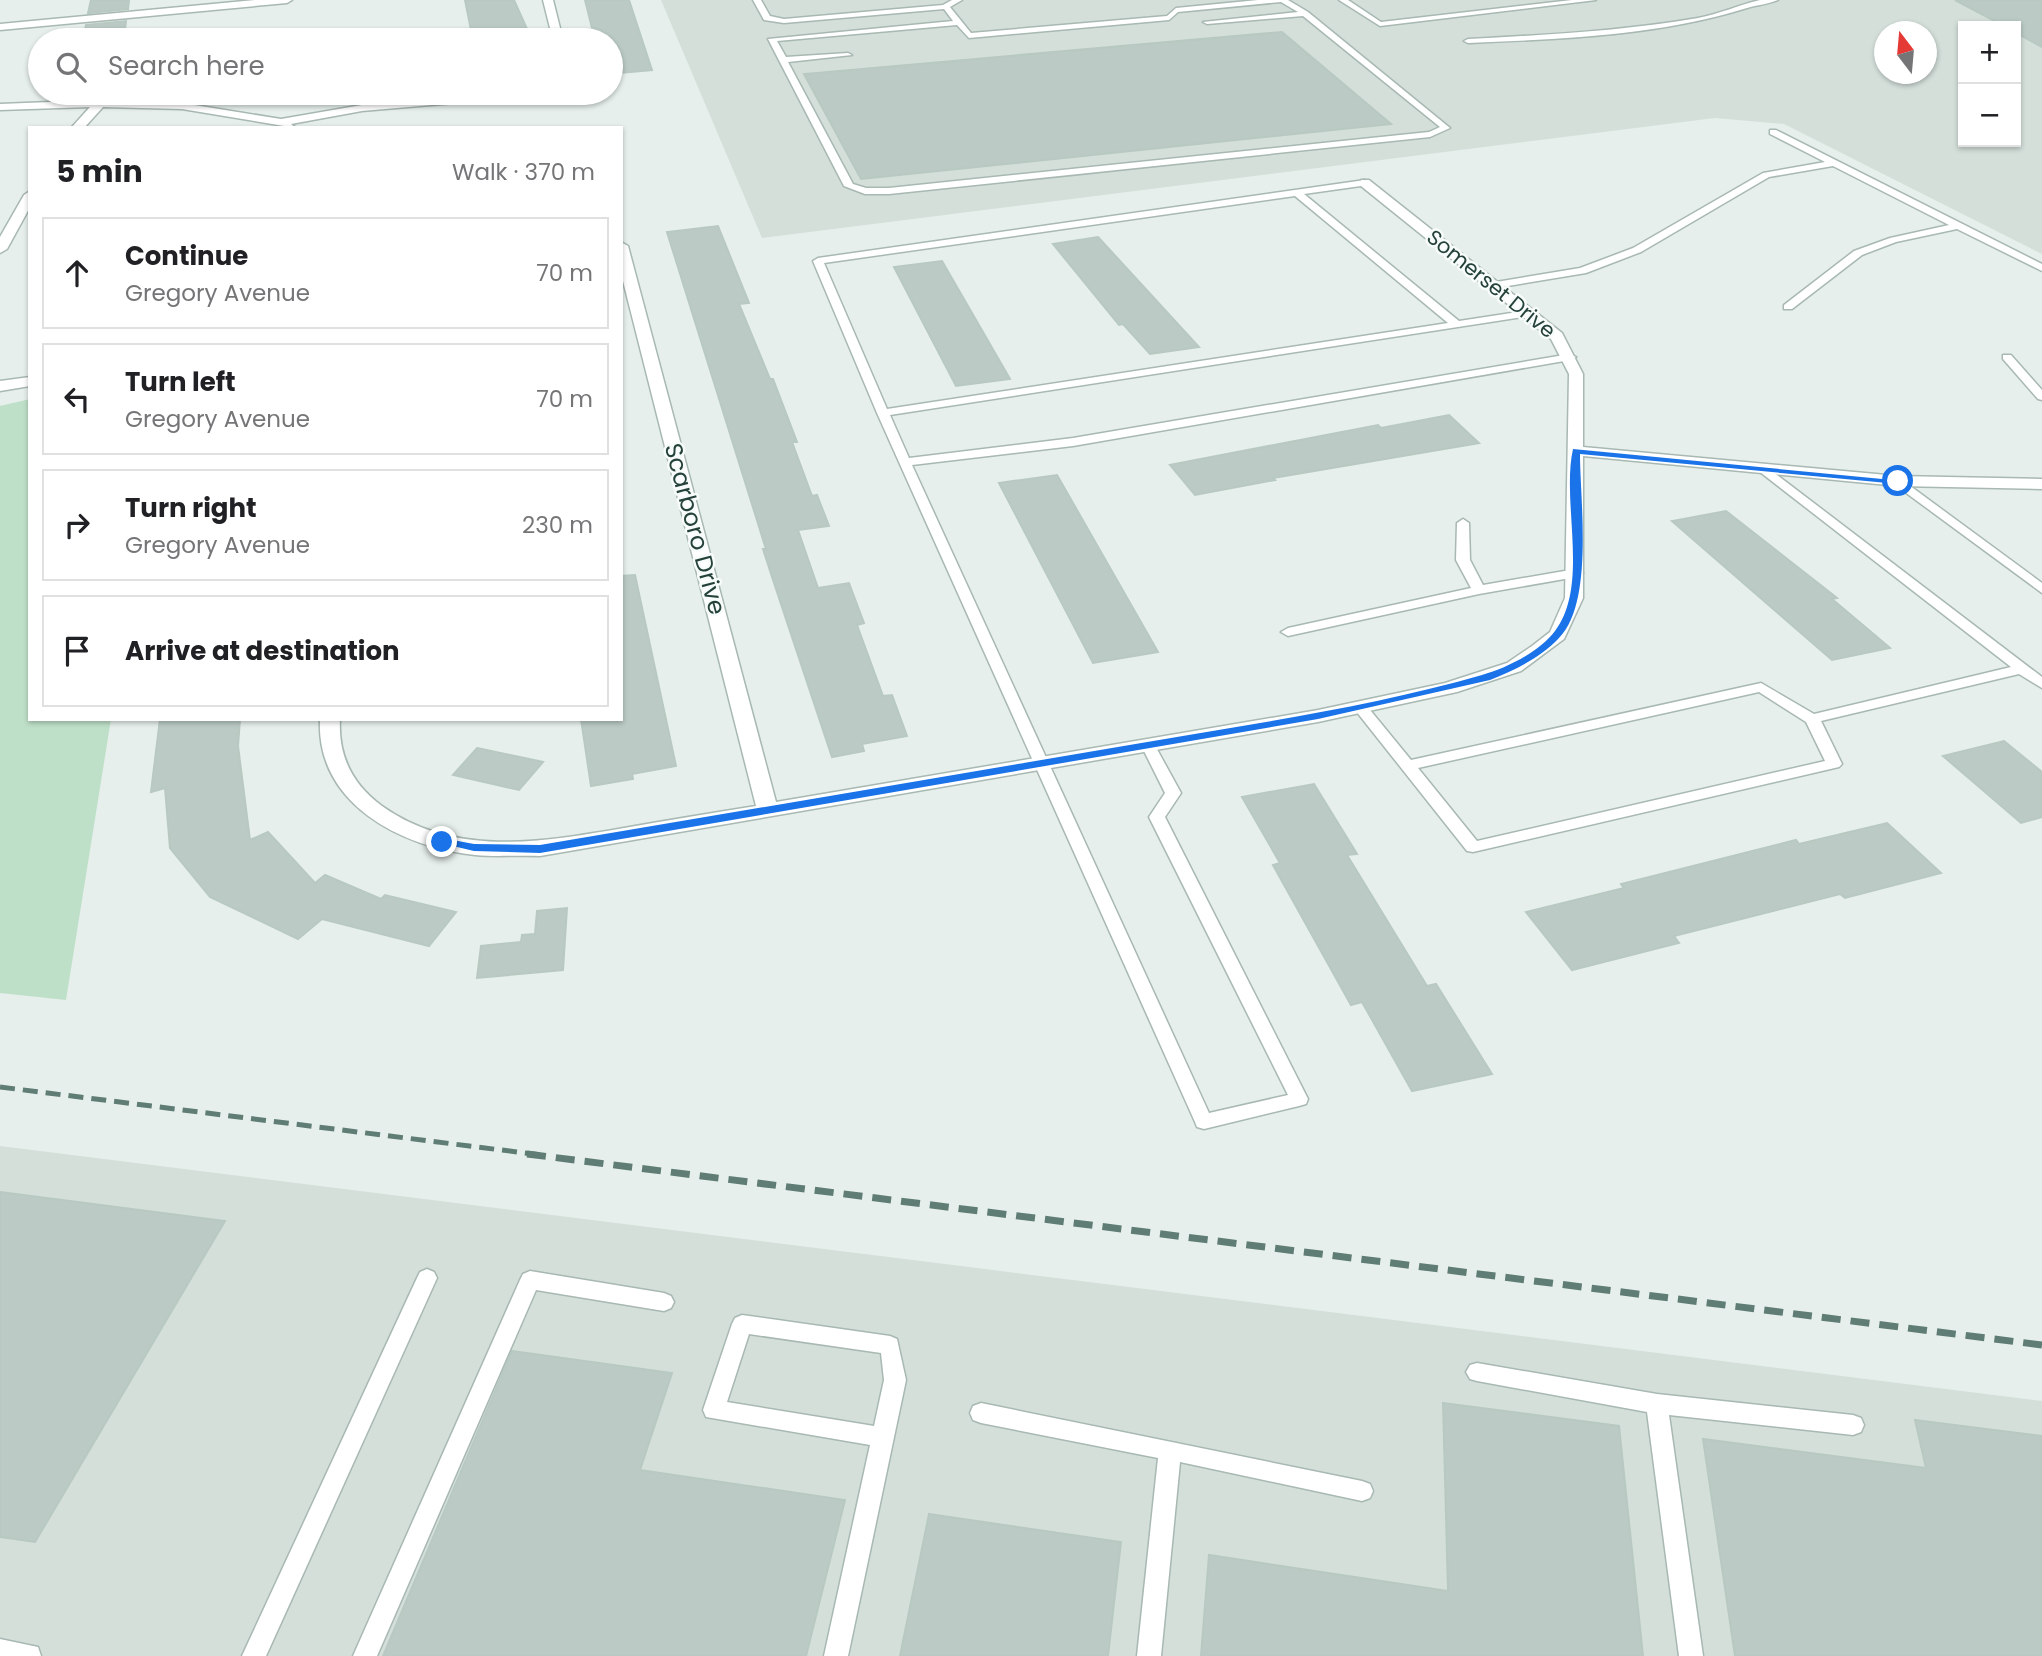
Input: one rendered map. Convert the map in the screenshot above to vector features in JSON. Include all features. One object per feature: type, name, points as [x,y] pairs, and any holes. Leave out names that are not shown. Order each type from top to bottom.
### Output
[{"type":"street","points":[[0,27],[287,0]]},
{"type":"street","points":[[548,0],[555,28]]},
{"type":"street","points":[[0,107],[50,105]]},
{"type":"street","points":[[79,126],[98,105]]},
{"type":"street","points":[[155,105],[182,106],[285,125],[362,108],[397,105]]},
{"type":"street","name":"Somerset Drive","points":[[330,721],[330,746],[345,781],[362,802],[407,829],[442,842],[474,848],[540,849],[1361,708],[1450,688],[1514,667],[1557,635],[1574,598],[1576,374],[1570,357],[1557,336],[1366,183]]},
{"type":"street","points":[[0,249],[28,199]]},
{"type":"street","name":"Scarboro Drive","points":[[623,254],[768,811]]},
{"type":"street","points":[[0,386],[28,381]]},
{"type":"street","points":[[1576,451],[1898,481],[2042,484]]},
{"type":"lane","points":[[757,0],[767,18],[777,21],[946,7],[958,0]]},
{"type":"lane","points":[[877,0],[886,12]]},
{"type":"lane","points":[[930,0],[935,8]]},
{"type":"lane","points":[[946,7],[969,36],[1169,18],[1176,10],[1282,0],[1305,14],[1446,128],[1416,136],[865,191],[849,186],[772,39],[958,23]]},
{"type":"lane","points":[[1343,0],[1380,24],[1592,0]]},
{"type":"lane","points":[[1468,41],[1569,35],[1678,23],[1724,14],[1742,5],[1774,0]]},
{"type":"lane","points":[[1207,22],[1305,14]]},
{"type":"lane","points":[[783,60],[848,54]]},
{"type":"lane","points":[[1773,132],[2042,268]]},
{"type":"lane","points":[[1496,285],[1582,271],[1637,250],[1766,176],[1834,163]]},
{"type":"lane","points":[[1148,745],[1173,793],[1157,817],[1299,1099],[1204,1122],[883,414],[818,261],[1366,183]]},
{"type":"lane","points":[[1298,194],[1455,324]]},
{"type":"lane","points":[[1788,307],[1858,253],[1893,240],[1958,226]]},
{"type":"lane","points":[[883,414],[1531,313]]},
{"type":"lane","points":[[905,462],[1073,442],[1570,357]]},
{"type":"lane","points":[[2007,357],[2042,397]]},
{"type":"lane","points":[[1764,469],[2042,684]]},
{"type":"lane","points":[[1898,481],[2042,589]]},
{"type":"lane","points":[[1463,523],[1462,560],[1479,590]]},
{"type":"lane","points":[[1288,632],[1479,590],[1576,573]]},
{"type":"lane","points":[[1812,719],[2022,669]]},
{"type":"lane","points":[[1361,708],[1407,766],[1473,846],[1834,764],[1812,719],[1761,687],[1407,766]]},
{"type":"lane","points":[[254,1656],[427,1278]]},
{"type":"lane","points":[[365,1656],[530,1280],[664,1302]]},
{"type":"lane","points":[[836,1656],[883,1437],[895,1380],[890,1345],[742,1324],[713,1410],[883,1437]]},
{"type":"lane","points":[[1477,1373],[1657,1404],[1853,1425]]},
{"type":"lane","points":[[1657,1404],[1691,1656]]},
{"type":"lane","points":[[981,1413],[1362,1491]]},
{"type":"lane","points":[[1149,1656],[1170,1450]]},
{"type":"lane","points":[[0,1651],[29,1656]]},
{"type":"shaded area","points":[[661,0],[2042,0],[2042,254],[1784,124],[1715,118],[762,238]]},
{"type":"shaded area","points":[[0,1146],[2042,1401],[2042,1656],[0,1656]]},
{"type":"green space","points":[[28,399],[28,721],[111,721],[66,1000],[0,993],[0,406]]},
{"type":"building","points":[[91,0],[129,0],[128,9],[88,13]]},
{"type":"building","points":[[465,0],[514,0],[527,28],[471,28]]},
{"type":"building","points":[[585,0],[629,0],[652,70],[623,73],[623,28],[592,28]]},
{"type":"building","points":[[1955,0],[2042,0],[2042,47],[2021,36],[2021,21],[1995,21]]},
{"type":"building","points":[[126,21],[125,28],[85,28],[86,25]]},
{"type":"building","points":[[1282,32],[1391,124],[861,179],[804,74]]},
{"type":"building","points":[[718,226],[749,303],[739,304],[770,379],[773,379],[797,442],[792,442],[812,496],[817,495],[829,526],[798,530],[818,588],[849,583],[864,623],[857,625],[883,696],[892,695],[907,736],[862,744],[864,751],[832,757],[763,549],[766,549],[667,232]]},
{"type":"building","points":[[1098,237],[1199,347],[1150,354],[1123,324],[1119,325],[1053,244]]},
{"type":"building","points":[[942,261],[1010,379],[956,386],[894,267]]},
{"type":"building","points":[[1449,415],[1479,443],[1273,478],[1275,480],[1195,495],[1170,465],[1378,425],[1381,428]]},
{"type":"building","points":[[1057,475],[1158,652],[1093,663],[999,483]]},
{"type":"building","points":[[1726,511],[1837,598],[1832,599],[1890,648],[1832,660],[1672,521]]},
{"type":"building","points":[[635,575],[676,766],[632,774],[633,779],[591,786],[581,721],[623,721],[623,576]]},
{"type":"building","points":[[160,721],[240,721],[238,746],[250,840],[268,832],[315,883],[325,875],[381,899],[385,895],[456,912],[429,946],[322,919],[298,939],[210,897],[170,848],[165,788],[151,792]]},
{"type":"building","points":[[2004,741],[2042,772],[2042,817],[2021,823],[1943,756]]},
{"type":"building","points":[[477,748],[543,762],[519,790],[453,775]]},
{"type":"building","points":[[1314,784],[1357,854],[1347,855],[1427,986],[1436,984],[1492,1074],[1412,1091],[1362,1002],[1351,1005],[1273,865],[1280,863],[1242,797]]},
{"type":"building","points":[[1887,823],[1941,873],[1845,898],[1840,894],[1674,936],[1679,943],[1572,970],[1526,912],[1624,888],[1621,884],[1796,840],[1799,844]]},
{"type":"building","points":[[567,908],[563,970],[477,978],[481,946],[521,942],[522,935],[535,934],[537,911]]},
{"type":"building","points":[[0,1192],[225,1221],[35,1542],[0,1537]]},
{"type":"building","points":[[512,1351],[672,1373],[640,1470],[845,1500],[806,1656],[383,1656]]},
{"type":"building","points":[[1443,1403],[1619,1426],[1643,1656],[1201,1656],[1209,1555],[1448,1591]]},
{"type":"building","points":[[1915,1420],[2042,1436],[2042,1656],[1735,1656],[1703,1439],[1926,1468]]},
{"type":"building","points":[[929,1514],[1121,1542],[1108,1656],[900,1656]]},
{"type":"railway","points":[[0,1087],[541,1155]]},
{"type":"railway","points":[[527,1154],[2042,1345]]},
{"type":"route","points":[[442,842],[474,848],[540,849],[1318,716],[1450,688],[1487,677],[1514,667],[1539,650],[1557,635],[1567,618],[1574,598],[1576,573],[1576,451],[1898,481]]}]
